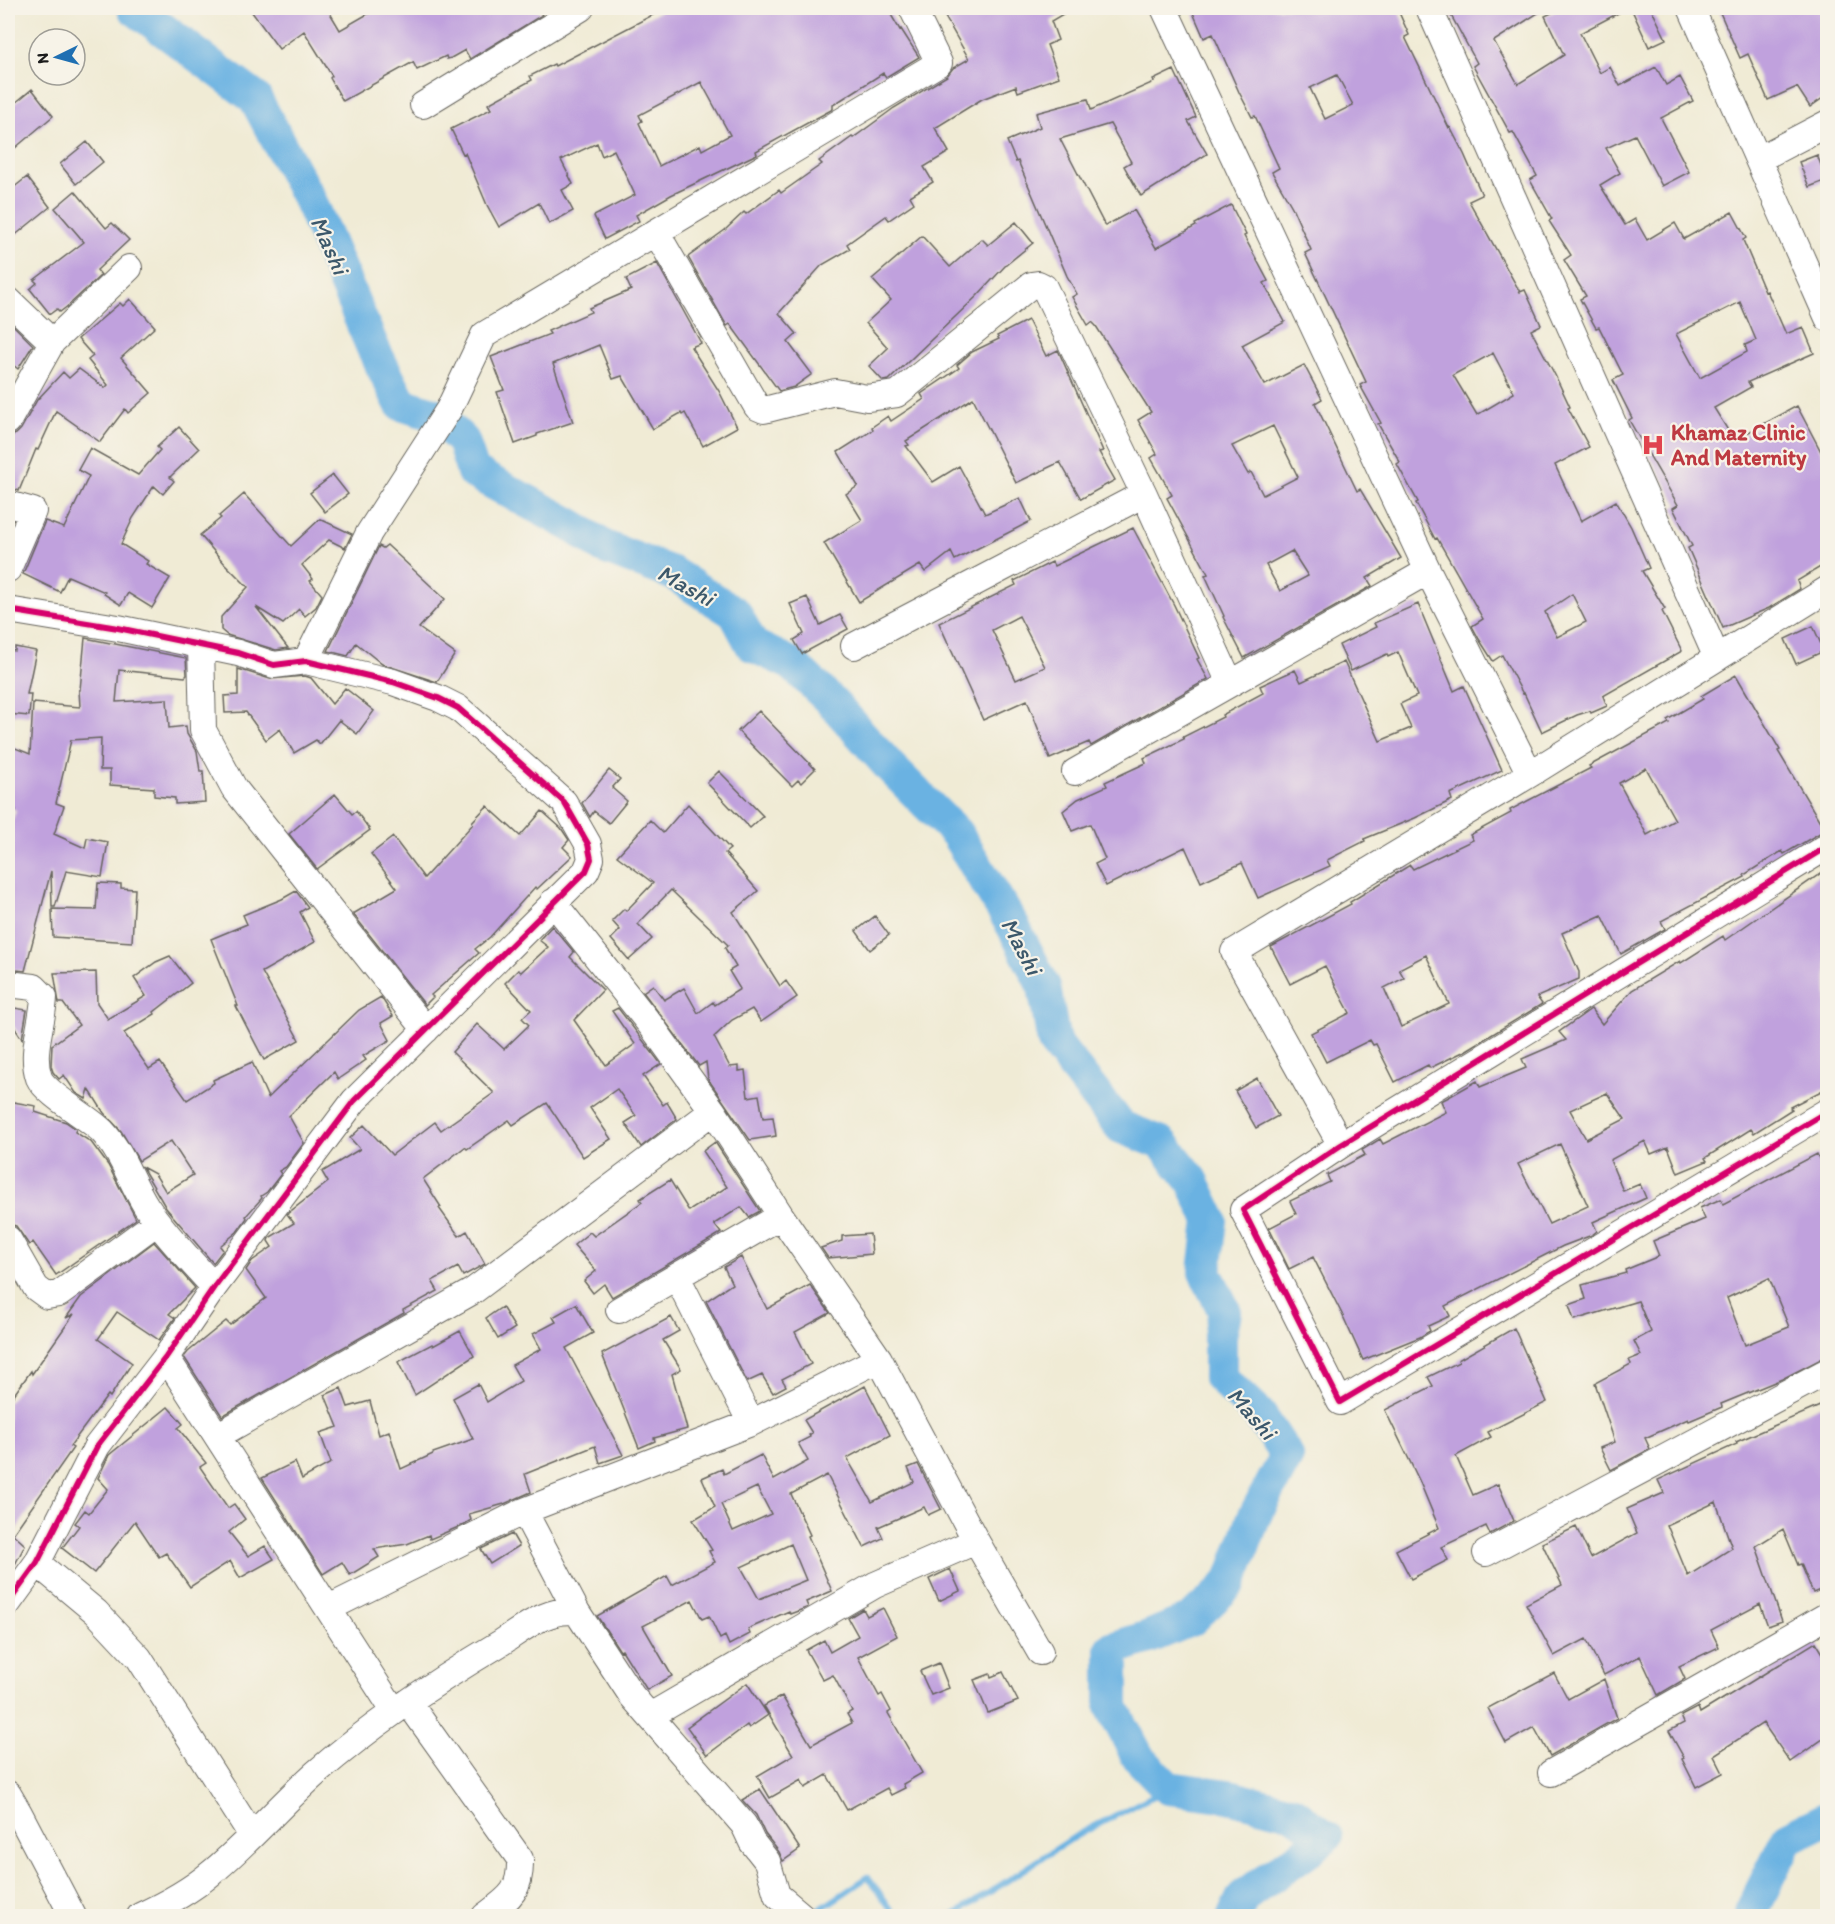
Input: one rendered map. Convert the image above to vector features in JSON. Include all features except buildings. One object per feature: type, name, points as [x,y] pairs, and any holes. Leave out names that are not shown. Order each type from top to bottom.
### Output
[{"type":"street","points":[[423,105],[581,8]]},
{"type":"street","points":[[306,661],[369,533],[449,409],[484,335],[939,63],[912,8]]},
{"type":"street","points":[[1164,8],[1428,571],[1530,774]]},
{"type":"street","points":[[1429,8],[1717,658]]},
{"type":"street","points":[[1691,8],[1827,318]]},
{"type":"street","points":[[1759,159],[1827,123]]},
{"type":"street","points":[[656,232],[757,407],[764,410],[835,392],[867,398],[897,394],[1031,285],[1044,287],[1144,494],[1230,683]]},
{"type":"street","points":[[8,421],[52,342],[129,268]]},
{"type":"street","points":[[8,300],[52,342]]},
{"type":"street","points":[[854,646],[1144,494]]},
{"type":"street","points":[[8,504],[33,511],[8,569]]},
{"type":"street","points":[[1075,772],[1428,571]]},
{"type":"street","points":[[1341,1145],[1234,952],[1530,774],[1827,589]]},
{"type":"street","points":[[8,610],[118,628],[238,653],[274,665],[306,661],[393,682],[438,698],[458,708],[564,802],[588,844],[591,858],[586,870],[354,1101],[214,1287],[166,1357],[97,1446],[36,1563],[10,1594]]},
{"type":"street","points":[[201,646],[203,730],[234,788],[426,1030]]},
{"type":"street","points":[[1823,1121],[1340,1402],[1243,1210],[1341,1145],[1827,846]]},
{"type":"street","points":[[553,902],[653,1028],[713,1111],[781,1216],[879,1359],[976,1541],[1040,1652]]},
{"type":"street","points":[[8,984],[34,987],[44,997],[44,1012],[34,1059],[40,1081],[102,1131],[120,1156],[157,1222],[214,1287]]},
{"type":"street","points":[[217,1436],[473,1292],[713,1111]]},
{"type":"street","points":[[619,1310],[781,1216]]},
{"type":"street","points":[[8,1239],[36,1288],[47,1296],[58,1294],[157,1222]]},
{"type":"street","points":[[677,1277],[751,1423]]},
{"type":"street","points":[[166,1357],[329,1608],[401,1707],[519,1859],[520,1878],[510,1897],[485,1917]]},
{"type":"street","points":[[329,1608],[524,1511],[751,1423],[879,1359]]},
{"type":"street","points":[[1486,1553],[1827,1371]]},
{"type":"street","points":[[524,1511],[577,1612],[632,1696],[744,1825],[752,1842],[767,1861],[777,1894],[801,1915]]},
{"type":"street","points":[[650,1716],[875,1585],[976,1541]]},
{"type":"street","points":[[36,1563],[96,1612],[139,1658],[252,1834]]},
{"type":"street","points":[[140,1917],[209,1875],[316,1773],[401,1707],[548,1614],[565,1610],[577,1612]]},
{"type":"street","points":[[1551,1773],[1827,1615]]},
{"type":"street","points":[[11,1810],[73,1917]]},
{"type":"waterway","name":"Mashi","points":[[134,8],[255,98],[312,205],[373,348],[401,404],[436,415],[463,441],[473,472],[571,525],[604,547],[672,573],[735,613],[752,645],[792,664],[832,702],[890,767],[956,833],[1013,926],[1044,987],[1054,1042],[1121,1127],[1162,1143],[1192,1180],[1211,1220],[1205,1272],[1225,1312],[1220,1336],[1220,1377],[1259,1414],[1287,1456],[1254,1517],[1230,1583],[1192,1619],[1112,1649],[1112,1707],[1138,1757],[1168,1788],[1229,1796],[1294,1813],[1326,1837],[1243,1897],[1234,1916]]},
{"type":"waterway","points":[[953,1916],[1076,1836],[1168,1788]]},
{"type":"waterway","name":"Mashi","points":[[1752,1916],[1753,1908],[1788,1838],[1828,1818]]},
{"type":"waterway","points":[[810,1916],[868,1877],[896,1916]]},
{"type":"cycle path","points":[[8,610],[118,628],[238,653],[274,665],[306,661],[393,682],[438,698],[458,708],[564,802],[588,844],[591,859],[586,871],[354,1101],[214,1287],[166,1357],[97,1446],[37,1563],[8,1603]]},
{"type":"cycle path","points":[[1828,846],[1341,1145],[1243,1210],[1340,1402],[1828,1111]]},
{"type":"place","name":"Khamaz Clinic And Maternity","points":[[1653,445]]}]
